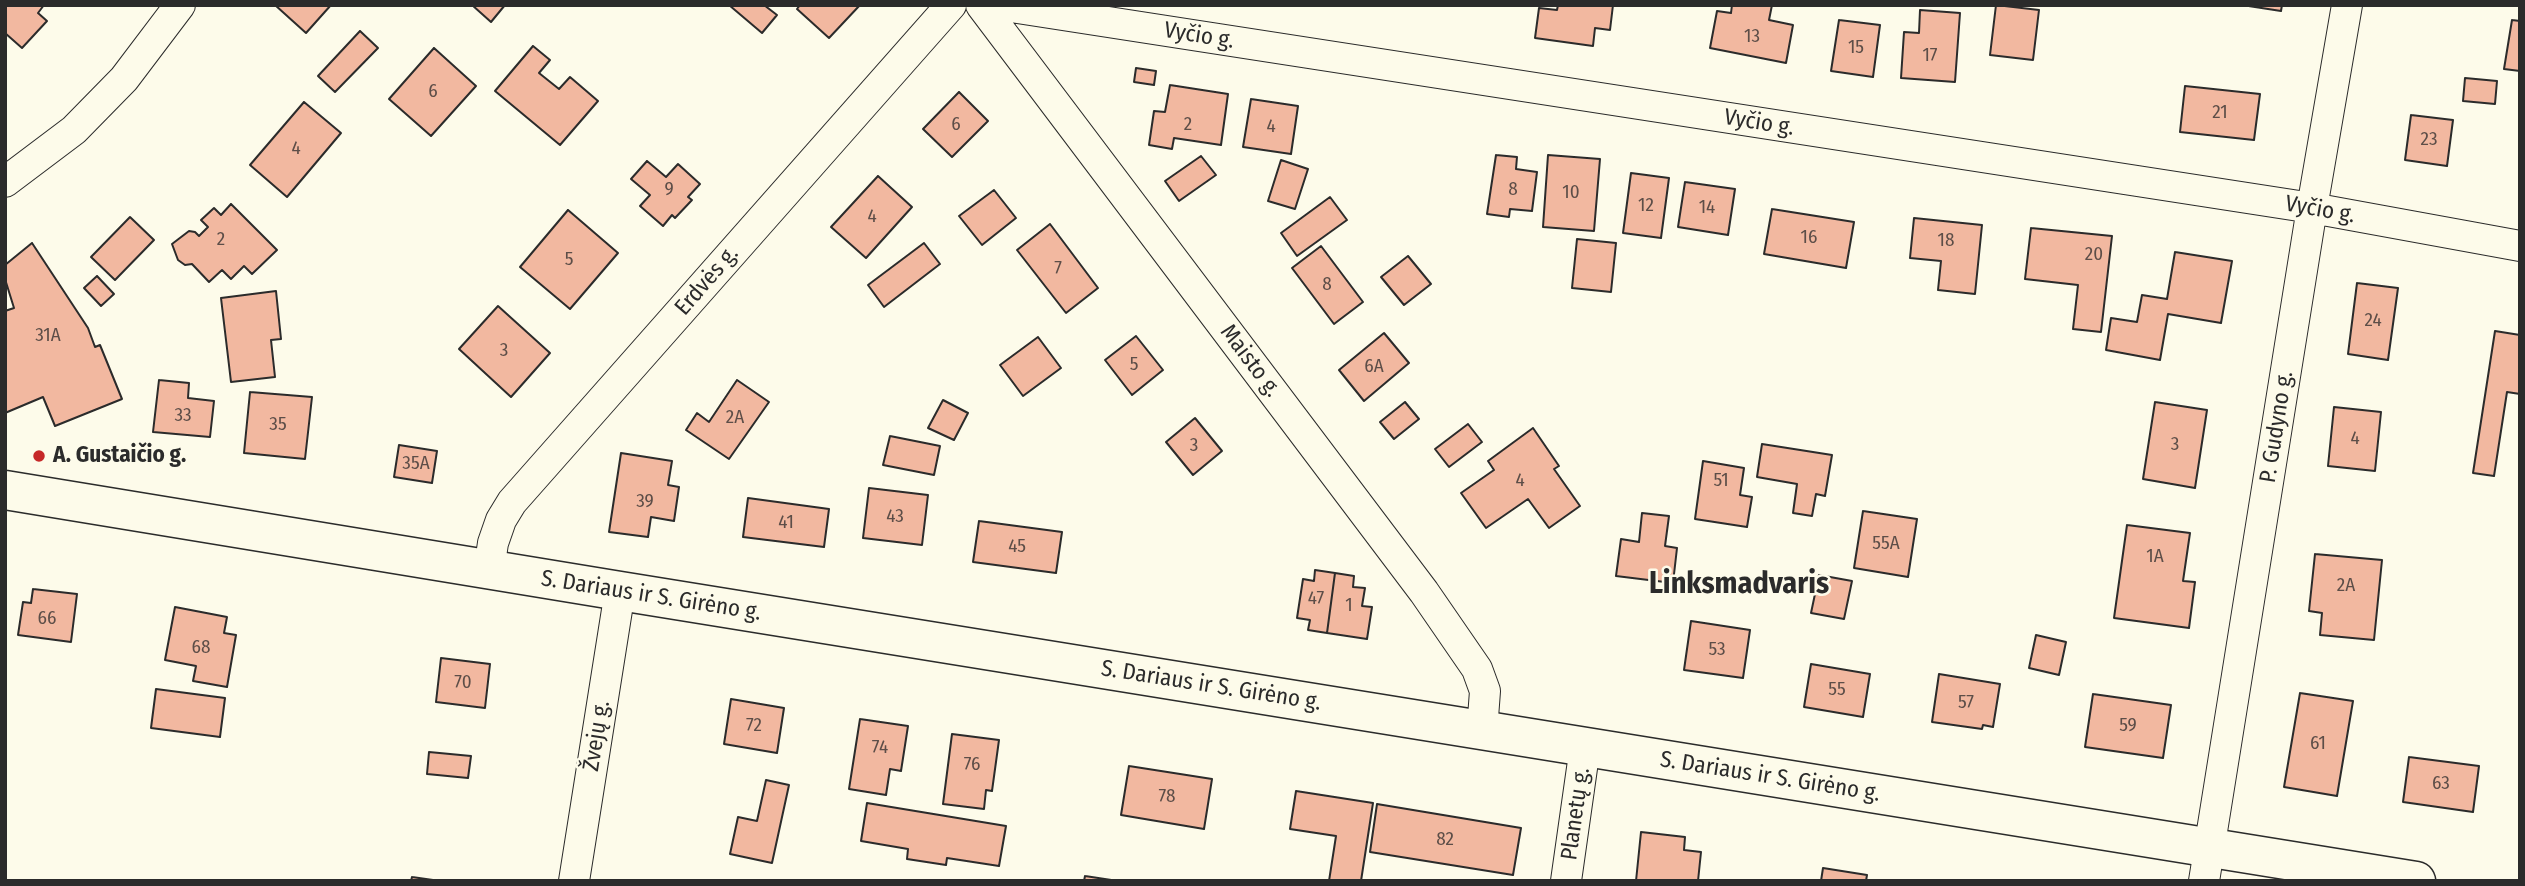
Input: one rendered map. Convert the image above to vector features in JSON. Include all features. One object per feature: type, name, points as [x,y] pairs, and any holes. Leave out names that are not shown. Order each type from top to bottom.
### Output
[{"type":"street","points":[[5,181],[74,130],[124,79],[180,5]]},
{"type":"street","name":"Erdvės g.","points":[[489,570],[493,543],[501,520],[512,502],[951,5]]},
{"type":"street","name":"Maisto g.","points":[[981,5],[1424,592],[1477,669],[1485,691],[1482,731]]},
{"type":"street","name":"Vyčio g.","points":[[998,5],[2312,208],[2520,246]]},
{"type":"street","name":"P. Gudyno g.","points":[[2206,865],[2347,5]]},
{"type":"street","name":"S. Dariaus ir S. Girėno g.","points":[[5,490],[1586,747],[2206,865],[2416,881]]},
{"type":"street","name":"Žvejų g.","points":[[574,881],[620,591]]},
{"type":"street","name":"Planetų g.","points":[[1566,881],[1586,747]]},
{"type":"building","points":[[5,5],[44,5],[38,13],[47,21],[22,48],[5,33]]},
{"type":"building","points":[[275,5],[331,5],[306,33]]},
{"type":"building","points":[[472,5],[505,5],[491,22]]},
{"type":"building","points":[[729,5],[764,5],[777,15],[762,33]]},
{"type":"building","points":[[800,5],[860,5],[829,38],[797,9]]},
{"type":"building","points":[[1558,5],[1613,5],[1610,30],[1595,28],[1593,46],[1535,38],[1539,8],[1557,10]]},
{"type":"building","points":[[1732,5],[1772,5],[1769,20],[1793,25],[1786,63],[1710,48],[1717,11],[1731,13]]},
{"type":"building","points":[[1996,5],[2039,10],[2033,60],[1990,55]]},
{"type":"building","points":[[2242,5],[2282,5],[2281,11]]},
{"type":"building","points":[[1920,10],[1960,13],[1955,82],[1901,78],[1904,32],[1919,33]]},
{"type":"building","points":[[1839,20],[1880,25],[1873,77],[1831,71]]},
{"type":"building","points":[[2512,20],[2520,21],[2520,71],[2504,69]]},
{"type":"building","points":[[360,31],[378,48],[335,92],[318,76]]},
{"type":"building","points":[[533,46],[550,60],[539,73],[559,89],[570,77],[598,101],[560,145],[495,91]]},
{"type":"building","points":[[434,48],[476,86],[431,136],[389,99]]},
{"type":"building","points":[[1136,68],[1156,71],[1154,85],[1134,82]]},
{"type":"building","points":[[2465,78],[2497,81],[2495,104],[2463,101]]},
{"type":"building","points":[[1170,85],[1228,94],[1221,145],[1174,138],[1172,149],[1149,145],[1154,111],[1165,112]]},
{"type":"building","points":[[2185,86],[2260,94],[2254,140],[2180,132]]},
{"type":"building","points":[[959,92],[988,121],[952,157],[923,129]]},
{"type":"building","points":[[1251,99],[1298,106],[1291,154],[1243,147]]},
{"type":"building","points":[[304,102],[341,133],[287,197],[250,165]]},
{"type":"building","points":[[2411,115],[2453,120],[2447,166],[2405,160]]},
{"type":"building","points":[[1496,155],[1517,157],[1516,169],[1537,172],[1532,211],[1510,209],[1509,217],[1487,214]]},
{"type":"building","points":[[1548,155],[1600,159],[1594,231],[1543,227]]},
{"type":"building","points":[[1201,156],[1216,175],[1179,201],[1165,181]]},
{"type":"building","points":[[1281,160],[1308,169],[1295,209],[1268,201]]},
{"type":"building","points":[[647,161],[666,177],[678,164],[700,184],[688,197],[692,200],[675,218],[672,215],[663,226],[640,206],[650,195],[631,179]]},
{"type":"building","points":[[1631,173],[1669,178],[1661,238],[1623,233]]},
{"type":"building","points":[[878,176],[912,207],[866,258],[831,227]]},
{"type":"building","points":[[1685,182],[1735,189],[1728,235],[1678,227]]},
{"type":"building","points":[[994,190],[1016,218],[982,245],[959,216]]},
{"type":"building","points":[[1330,197],[1347,220],[1297,256],[1281,233]]},
{"type":"building","points":[[231,204],[277,250],[252,274],[244,266],[231,279],[222,270],[209,282],[192,264],[185,265],[178,260],[172,244],[189,231],[199,236],[208,227],[201,220],[214,208],[221,215]]},
{"type":"building","points":[[1772,209],[1854,222],[1846,268],[1764,254]]},
{"type":"building","points":[[568,210],[618,253],[570,309],[520,267]]},
{"type":"building","points":[[130,217],[154,240],[115,280],[91,257]]},
{"type":"building","points":[[1914,218],[1982,225],[1975,294],[1938,290],[1941,261],[1910,258]]},
{"type":"building","points":[[1050,224],[1098,288],[1066,313],[1017,250]]},
{"type":"building","points":[[2031,228],[2112,236],[2101,332],[2073,329],[2078,285],[2025,279]]},
{"type":"building","points":[[1577,239],[1616,243],[1611,292],[1572,288]]},
{"type":"building","points":[[32,243],[88,328],[95,347],[100,345],[122,399],[55,426],[43,397],[5,413],[5,311],[14,308],[5,279],[5,265]]},
{"type":"building","points":[[924,243],[940,264],[884,307],[868,285]]},
{"type":"building","points":[[1321,246],[1363,302],[1334,324],[1292,268]]},
{"type":"building","points":[[2175,252],[2232,261],[2221,323],[2168,314],[2160,360],[2106,350],[2111,318],[2137,322],[2142,295],[2167,299]]},
{"type":"building","points":[[1408,256],[1431,284],[1404,305],[1381,277]]},
{"type":"building","points":[[97,276],[114,294],[101,306],[84,288]]},
{"type":"building","points":[[2357,283],[2398,288],[2388,360],[2348,354]]},
{"type":"building","points":[[276,291],[281,339],[271,340],[275,377],[231,382],[221,298]]},
{"type":"building","points":[[498,306],[550,353],[511,397],[459,349]]},
{"type":"building","points":[[2495,331],[2520,335],[2520,394],[2507,392],[2494,476],[2473,473]]},
{"type":"building","points":[[1384,333],[1409,363],[1364,401],[1339,370]]},
{"type":"building","points":[[1136,336],[1163,370],[1132,395],[1105,360]]},
{"type":"building","points":[[1038,337],[1061,368],[1023,396],[1000,365]]},
{"type":"building","points":[[159,380],[189,383],[188,398],[214,401],[210,437],[153,432]]},
{"type":"building","points":[[737,380],[769,402],[729,459],[686,430],[697,413],[709,422]]},
{"type":"building","points":[[250,392],[312,397],[305,459],[244,453]]},
{"type":"building","points":[[943,400],[968,413],[954,440],[928,428]]},
{"type":"building","points":[[1405,402],[1419,419],[1394,439],[1380,422]]},
{"type":"building","points":[[2155,402],[2207,410],[2195,488],[2143,479]]},
{"type":"building","points":[[2334,407],[2381,412],[2375,471],[2328,466]]},
{"type":"building","points":[[1195,418],[1222,451],[1193,475],[1166,442]]},
{"type":"building","points":[[1468,424],[1482,442],[1449,467],[1435,449]]},
{"type":"building","points":[[1533,428],[1559,466],[1554,469],[1580,506],[1549,528],[1528,499],[1486,528],[1461,493],[1494,470],[1488,461]]},
{"type":"building","points":[[890,436],[940,446],[934,475],[883,465]]},
{"type":"building","points":[[1762,444],[1832,455],[1825,496],[1816,494],[1812,516],[1793,513],[1797,484],[1757,477]]},
{"type":"building","points":[[399,445],[437,451],[432,483],[394,477]]},
{"type":"building","points":[[621,453],[672,461],[668,485],[679,487],[674,521],[651,517],[648,537],[609,532]]},
{"type":"building","points":[[1703,461],[1744,468],[1740,495],[1752,497],[1747,527],[1695,519]]},
{"type":"building","points":[[869,488],[928,495],[922,545],[863,538]]},
{"type":"building","points":[[748,498],[829,509],[824,547],[743,537]]},
{"type":"building","points":[[1863,511],[1917,519],[1908,577],[1854,568]]},
{"type":"building","points":[[1642,513],[1669,516],[1665,546],[1677,548],[1673,583],[1616,576],[1621,539],[1639,542]]},
{"type":"building","points":[[979,521],[1062,532],[1056,573],[973,562]]},
{"type":"building","points":[[2127,525],[2190,533],[2183,581],[2195,582],[2189,628],[2114,618]]},
{"type":"building","points":[[2315,554],[2382,560],[2374,640],[2320,635],[2322,613],[2309,611]]},
{"type":"building","points":[[1315,570],[1335,573],[1327,633],[1308,630],[1310,620],[1297,618],[1303,579],[1314,581]]},
{"type":"building","points":[[1335,573],[1354,576],[1353,587],[1365,588],[1362,606],[1372,607],[1367,639],[1327,633]]},
{"type":"building","points":[[1819,575],[1852,581],[1844,619],[1811,613]]},
{"type":"building","points":[[33,589],[77,594],[71,642],[18,635],[23,602],[31,603]]},
{"type":"building","points":[[175,607],[227,617],[224,633],[236,635],[227,687],[193,681],[196,666],[165,660]]},
{"type":"building","points":[[1691,621],[1750,630],[1743,678],[1684,670]]},
{"type":"building","points":[[2036,635],[2066,642],[2059,675],[2029,668]]},
{"type":"building","points":[[441,658],[490,664],[485,708],[436,702]]},
{"type":"building","points":[[1811,664],[1870,674],[1863,717],[1804,707]]},
{"type":"building","points":[[1939,674],[2000,684],[1993,727],[1983,725],[1982,729],[1932,722]]},
{"type":"building","points":[[156,689],[225,698],[220,737],[151,728]]},
{"type":"building","points":[[2300,693],[2353,701],[2337,796],[2284,787]]},
{"type":"building","points":[[2093,694],[2171,705],[2163,758],[2085,747]]},
{"type":"building","points":[[731,699],[784,708],[777,753],[724,744]]},
{"type":"building","points":[[860,719],[908,726],[901,771],[890,769],[886,795],[849,789]]},
{"type":"building","points":[[952,734],[999,740],[992,791],[986,790],[984,809],[943,804]]},
{"type":"building","points":[[429,752],[471,756],[468,778],[427,774]]},
{"type":"building","points":[[2409,757],[2479,766],[2473,812],[2403,802]]},
{"type":"building","points":[[1129,766],[1212,779],[1204,829],[1121,815]]},
{"type":"building","points":[[766,780],[789,785],[772,863],[730,854],[738,817],[757,821]]},
{"type":"building","points":[[1296,791],[1373,803],[1361,881],[1329,881],[1336,836],[1290,829]]},
{"type":"building","points":[[867,803],[1006,826],[999,866],[947,858],[946,865],[907,859],[908,849],[861,841]]},
{"type":"building","points":[[1377,804],[1521,828],[1513,875],[1370,852]]},
{"type":"building","points":[[1641,832],[1685,837],[1684,850],[1701,852],[1698,881],[1636,881]]},
{"type":"building","points":[[1823,868],[1867,875],[1866,881],[1821,881]]},
{"type":"building","points":[[1085,876],[1118,881],[1084,881]]},
{"type":"building","points":[[412,877],[440,881],[411,881]]},
{"type":"place","name":"A. Gustaičio g.","points":[[39,456]]},
{"type":"district","name":"Linksmadvaris","points":[[1739,585]]}]
